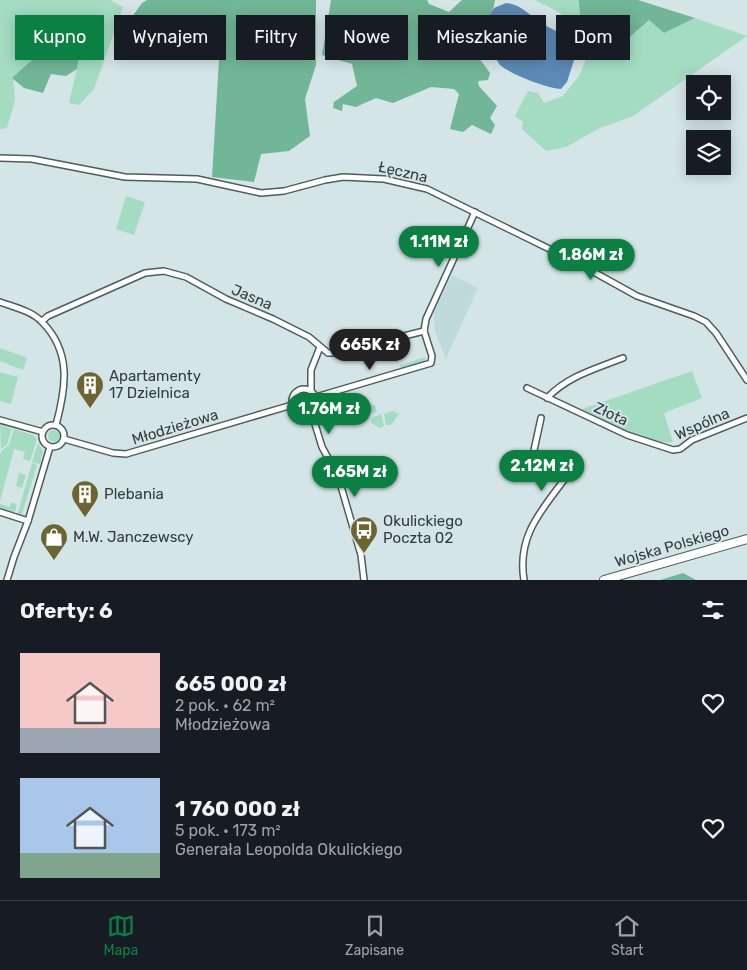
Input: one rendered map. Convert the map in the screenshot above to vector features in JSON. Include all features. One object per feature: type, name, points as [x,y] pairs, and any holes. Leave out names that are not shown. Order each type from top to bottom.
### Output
[{"type":"main road","name":"Wojska Polskiego","points":[[604,580],[747,539]]},
{"type":"street","name":"Łęczna","points":[[0,158],[32,159],[125,177],[197,179],[249,192],[261,193],[284,191],[343,177],[384,179],[427,190],[572,260],[638,296],[706,322],[716,333],[747,380]]},
{"type":"street","points":[[316,397],[431,364],[432,356],[424,331],[426,319],[475,212]]},
{"type":"street","name":"Jasna","points":[[42,321],[48,316],[145,273],[164,271],[186,277],[226,299],[273,319],[309,338],[328,353],[345,353],[392,338],[424,331]]},
{"type":"street","points":[[0,302],[17,308],[42,321],[58,344],[65,368],[64,395],[56,425]]},
{"type":"street","points":[[311,391],[311,370],[320,347]]},
{"type":"street","points":[[547,398],[559,386],[575,377],[623,358]]},
{"type":"street","name":"Złota","points":[[527,388],[627,435],[666,448]]},
{"type":"street","points":[[299,390],[311,391],[316,397],[315,408],[311,412],[302,414],[297,412],[292,405],[294,394],[299,390]]},
{"type":"street","name":"Młodzieżowa","points":[[64,439],[113,453],[126,454],[292,405]]},
{"type":"street","points":[[311,412],[322,447],[338,476],[361,555],[364,580]]},
{"type":"street","points":[[524,580],[522,567],[525,543],[535,518],[564,480],[531,464],[541,418]]},
{"type":"street","name":"Wspólna","points":[[666,448],[680,449],[692,440],[747,418]]},
{"type":"street","points":[[0,420],[43,432]]},
{"type":"street","points":[[56,425],[62,429],[64,439],[57,446],[50,447],[42,439],[43,432],[47,427],[56,425]]},
{"type":"street","points":[[7,580],[28,521],[50,447]]},
{"type":"street","points":[[0,512],[28,521]]},
{"type":"shaded area","points":[[452,275],[478,288],[446,359],[435,332],[434,312]]},
{"type":"green space","points":[[0,0],[110,0],[123,7],[120,15],[114,15],[114,32],[94,89],[79,105],[69,103],[78,60],[104,60],[104,15],[15,15],[15,60],[33,60],[13,78],[15,100],[7,128],[0,129]]},
{"type":"green space","points":[[147,0],[316,0],[316,65],[305,99],[310,136],[289,151],[261,154],[254,182],[212,177],[219,60],[226,60],[226,15],[133,15],[142,3]]},
{"type":"green space","points":[[331,0],[427,0],[429,4],[449,12],[462,0],[495,0],[490,15],[418,15],[418,60],[480,60],[490,73],[488,80],[478,81],[479,86],[497,106],[490,118],[495,125],[491,134],[472,125],[463,132],[450,129],[459,94],[454,89],[431,87],[393,103],[376,98],[356,107],[343,104],[342,111],[333,108],[334,102],[357,86],[352,64],[339,60],[408,60],[408,15],[329,15]]},
{"type":"green space","points":[[534,0],[577,0],[600,15],[562,15]]},
{"type":"green space","points":[[577,0],[638,0],[695,18],[664,33],[649,20],[630,36],[630,15],[580,15],[579,1]]},
{"type":"green space","points":[[695,18],[747,36],[691,75],[686,75],[686,79],[633,116],[598,129],[566,147],[546,151],[522,129],[523,122],[515,116],[528,91],[538,93],[544,103],[563,96],[579,76],[586,60],[630,60],[630,35],[649,20],[664,33]]},
{"type":"green space","points":[[325,37],[325,56],[322,55]]},
{"type":"green space","points":[[32,60],[78,60],[77,69],[66,76],[51,74],[43,93],[24,88],[12,78]]},
{"type":"green space","points":[[126,196],[145,202],[134,235],[116,229]]},
{"type":"green space","points":[[0,348],[27,358],[23,370],[0,361]]},
{"type":"green space","points":[[426,357],[423,364],[401,370],[400,365]]},
{"type":"green space","points":[[692,371],[702,398],[664,413],[673,442],[649,440],[637,436],[582,409]]},
{"type":"green space","points":[[0,372],[18,377],[11,404],[0,401]]},
{"type":"green space","points":[[375,405],[377,412],[366,415],[364,406]]},
{"type":"green space","points":[[393,411],[399,414],[391,425],[386,425],[384,414]]},
{"type":"green space","points":[[381,414],[384,426],[380,428],[371,423],[371,419]]},
{"type":"green space","points":[[0,425],[12,429],[7,444],[1,449]]},
{"type":"green space","points":[[14,429],[33,435],[37,439],[30,461],[23,459],[25,452],[14,449],[0,501],[0,455],[1,451],[9,445]]},
{"type":"green space","points":[[56,430],[59,431],[59,441],[52,442],[49,441],[48,434],[49,431]]},
{"type":"green space","points":[[38,443],[43,451],[40,464],[32,462]]},
{"type":"green space","points":[[32,463],[37,465],[22,514],[26,516],[23,518],[17,516]]},
{"type":"green space","points":[[19,473],[26,475],[22,488],[16,486]]},
{"type":"green space","points":[[11,502],[17,504],[14,515],[0,510],[0,504],[10,507]]},
{"type":"green space","points":[[683,573],[696,580],[660,580]]},
{"type":"water","points":[[506,3],[521,8],[530,15],[490,15],[494,8]]},
{"type":"water","points":[[546,26],[556,31],[556,60],[574,60],[567,82],[561,89],[539,84],[501,66],[496,60],[546,60]]},
{"type":"place","name":"Apartamenty 17 Dzielnica","points":[[90,409]]},
{"type":"place","name":"Plebania","points":[[85,518]]},
{"type":"place","name":"Okulickiego Poczta 02","points":[[364,554]]},
{"type":"place","name":"M.W. Janczewscy","points":[[54,561]]}]
